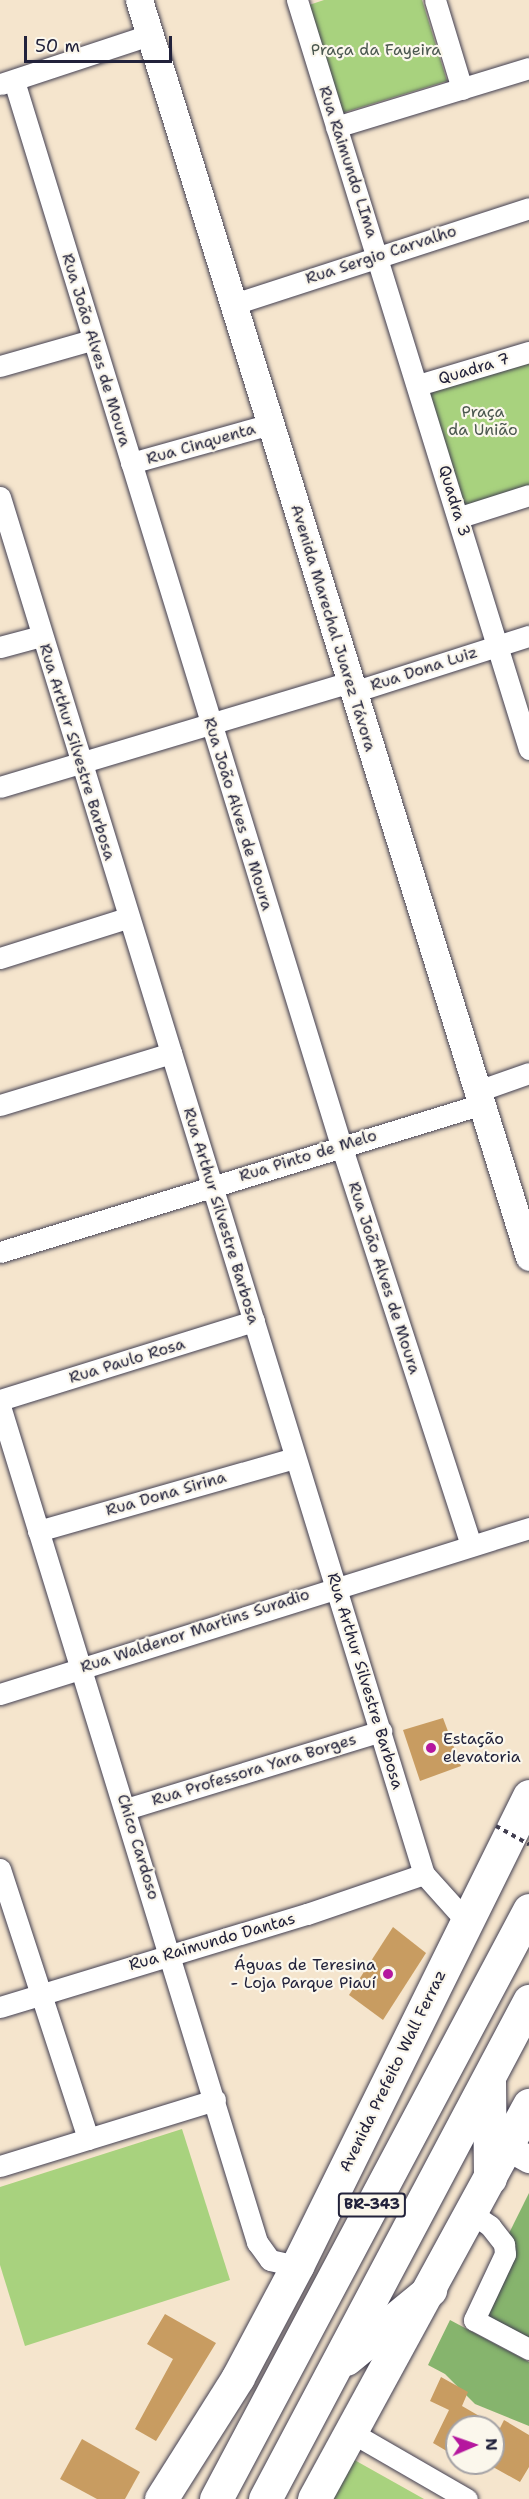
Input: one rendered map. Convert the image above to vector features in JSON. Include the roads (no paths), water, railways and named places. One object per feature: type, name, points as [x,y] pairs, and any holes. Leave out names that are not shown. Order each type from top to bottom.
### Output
[{"type":"main road","name":"Avenida Prefeito Wall Ferraz","points":[[161,2499],[238,2377],[297,2266],[529,1796]]},
{"type":"main road","name":"BR-343","points":[[216,2499],[529,1910]]},
{"type":"main road","name":"BR-343","points":[[265,2499],[529,2001]]},
{"type":"main road","points":[[489,2077],[490,2178]]},
{"type":"main road","points":[[314,2499],[349,2431],[430,2290],[490,2178],[518,2153],[529,2105]]},
{"type":"main road","points":[[336,2367],[430,2290]]},
{"type":"street","name":"Avenida Marechal Juarez Távora","points":[[139,0],[477,1098],[529,1257]]},
{"type":"street","name":"Rua Raimundo LIma","points":[[298,0],[378,254]]},
{"type":"street","points":[[435,0],[462,89]]},
{"type":"street","points":[[7,82],[149,35]]},
{"type":"street","points":[[336,126],[529,68]]},
{"type":"street","name":"Rua João Alves de Moura","points":[[7,82],[131,463],[341,1145],[471,1545]]},
{"type":"street","name":"Rua Sergio Carvalho","points":[[234,304],[378,254],[529,208]]},
{"type":"street","name":"Quadra 3","points":[[378,254],[529,749]]},
{"type":"street","points":[[0,366],[91,340]]},
{"type":"street","name":"Quadra 7","points":[[418,385],[529,352]]},
{"type":"street","name":"Rua Cinquenta","points":[[131,463],[271,424]]},
{"type":"street","points":[[460,517],[529,495]]},
{"type":"street","name":"Rua Arthur Silvestre Barbosa","points":[[0,496],[127,918],[171,1053],[424,1874],[467,1922]]},
{"type":"street","points":[[0,647],[41,636]]},
{"type":"street","name":"Rua Dona Luiz","points":[[0,787],[210,724],[351,687],[529,636]]},
{"type":"street","points":[[0,958],[127,918]]},
{"type":"street","points":[[0,1105],[171,1053]]},
{"type":"street","name":"Rua Pinto de Melo","points":[[0,1252],[341,1145],[477,1098],[529,1073]]},
{"type":"street","name":"Rua Paulo Rosa","points":[[0,1400],[254,1322]]},
{"type":"street","name":"Chico Cardoso","points":[[0,1406],[261,2252],[270,2260],[297,2266]]},
{"type":"street","name":"Rua Dona Sirina","points":[[38,1531],[295,1458]]},
{"type":"street","name":"Rua Waldenor Martins Suradio","points":[[0,1694],[529,1528]]},
{"type":"street","name":"Rua Professora Yara Borges","points":[[126,1809],[381,1731]]},
{"type":"street","points":[[0,1869],[88,2139]]},
{"type":"street","name":"Rua Raimundo Dantas","points":[[0,2007],[170,1953],[307,1914],[424,1874]]},
{"type":"street","points":[[0,2166],[215,2100]]},
{"type":"street","points":[[471,2213],[490,2226],[504,2244],[505,2254],[474,2320],[529,2349]]},
{"type":"street","points":[[349,2431],[467,2499]]},
{"type":"place","name":"Estação elevatoria","points":[[431,1748]]},
{"type":"place","name":"Águas de Teresina - Loja Parque Piauí","points":[[388,1974]]},
{"type":"park label","name":"Praça da Fayeira","points":[[376,50]]},
{"type":"park label","name":"Praça da União","points":[[483,421]]}]
